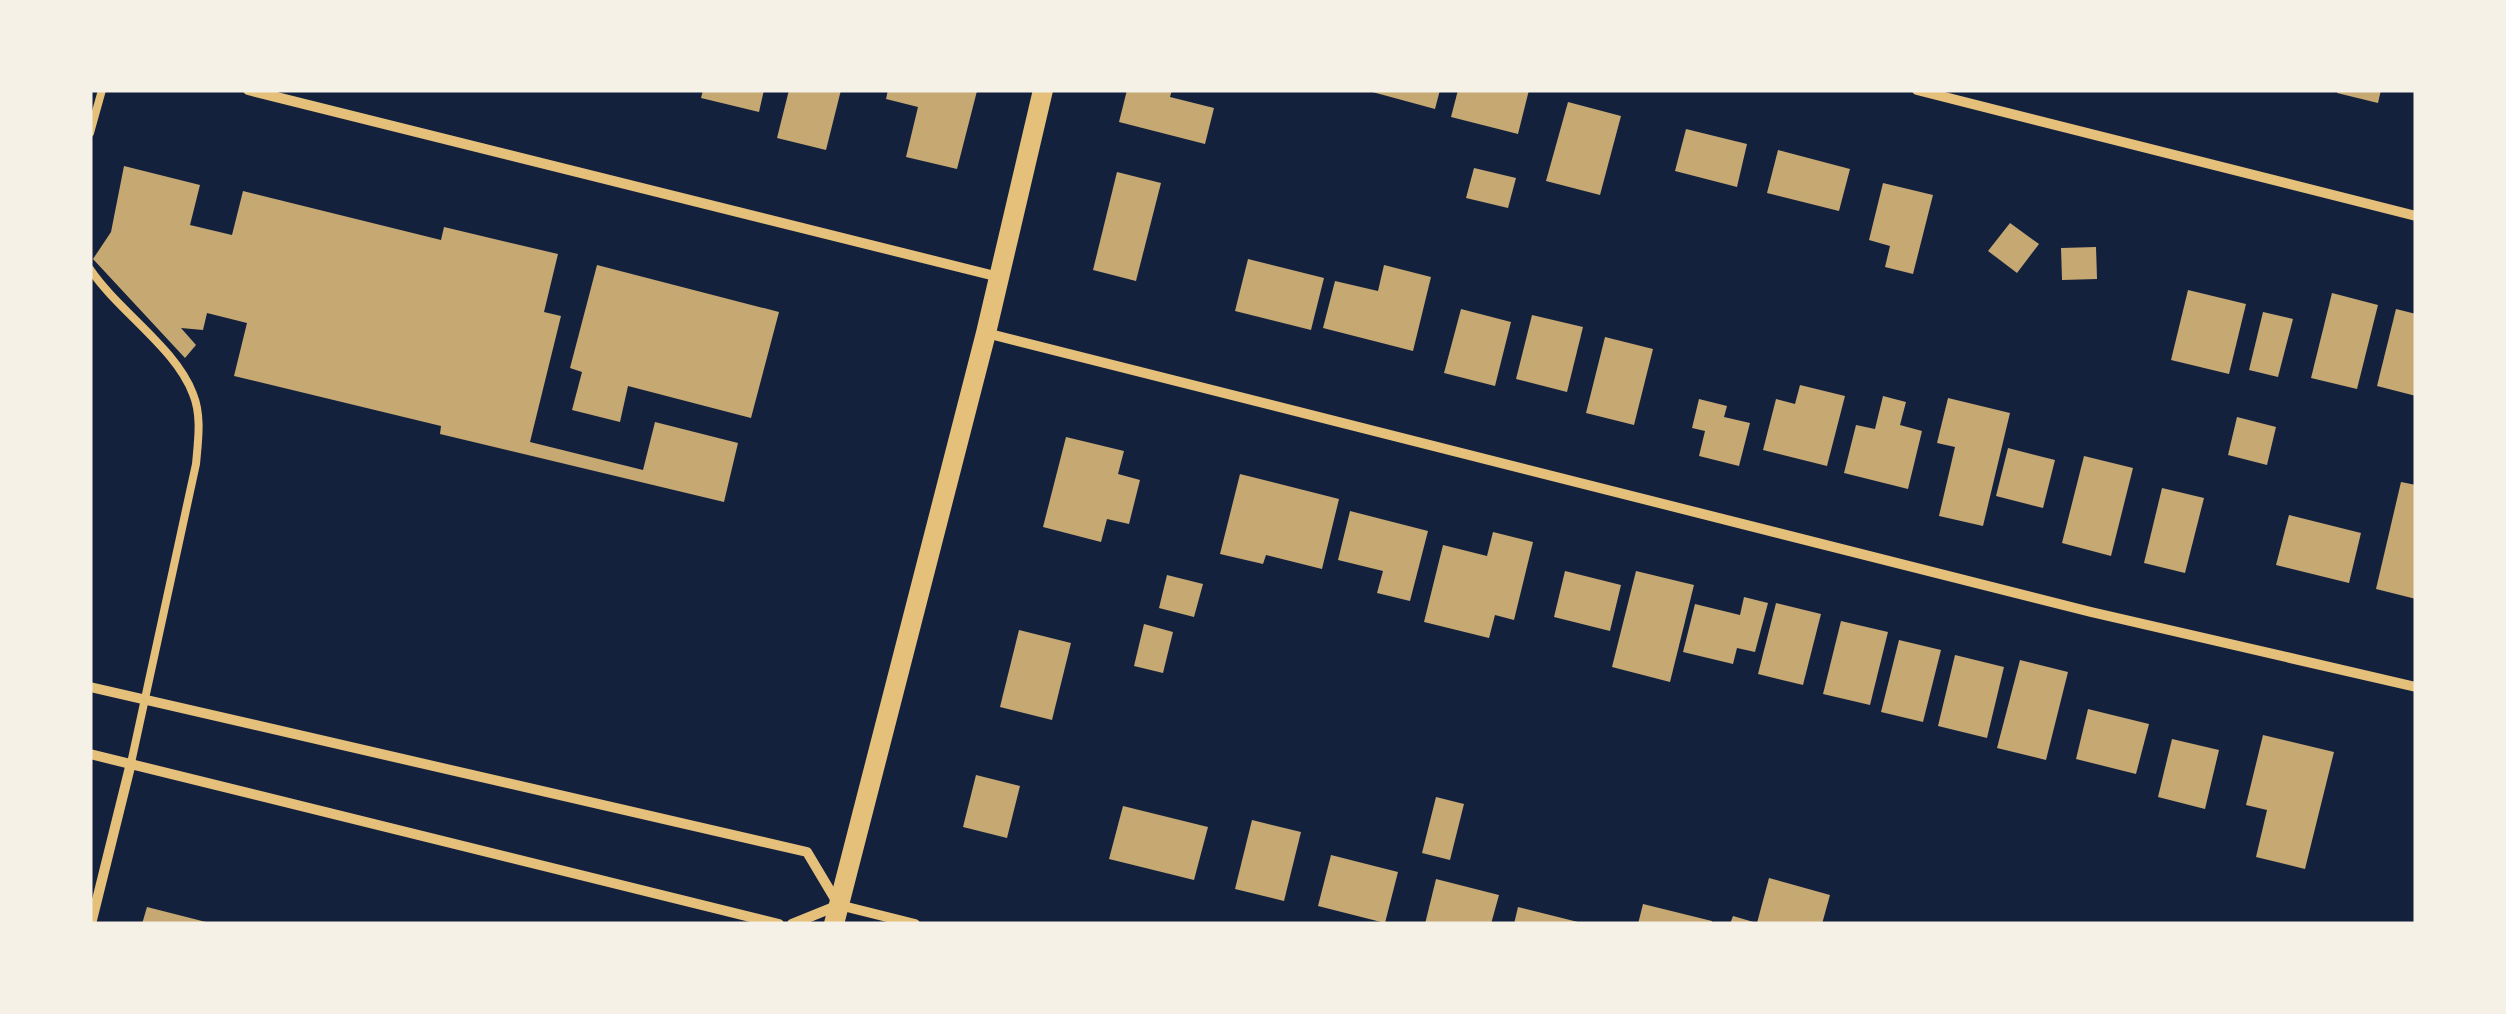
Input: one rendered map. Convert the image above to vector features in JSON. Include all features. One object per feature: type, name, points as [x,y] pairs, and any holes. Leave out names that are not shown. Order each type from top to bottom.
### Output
[{"type":"main road","points":[[836,914],[986,333],[1044,90]]},
{"type":"street","points":[[248,90],[999,277]]},
{"type":"street","points":[[1917,90],[2416,216]]},
{"type":"street","points":[[986,333],[2091,612],[2416,687]]},
{"type":"street","points":[[90,687],[807,852],[836,914]]},
{"type":"street","points":[[90,754],[779,924]]},
{"type":"street","points":[[91,924],[132,762]]},
{"type":"street","points":[[792,924],[836,914],[915,924]]},
{"type":"lane","points":[[90,133],[102,90]]},
{"type":"lane","points":[[90,269],[175,364],[194,395],[200,430],[132,762]]},
{"type":"building","points":[[703,90],[764,90],[759,112],[701,98]]},
{"type":"building","points":[[789,90],[841,90],[826,150],[777,138]]},
{"type":"building","points":[[888,90],[977,91],[957,169],[906,157],[918,107],[886,99]]},
{"type":"building","points":[[1127,90],[1172,90],[1170,97],[1214,108],[1205,144],[1119,122]]},
{"type":"building","points":[[1365,90],[1440,90],[1435,109]]},
{"type":"building","points":[[1458,90],[1529,90],[1518,134],[1451,117]]},
{"type":"building","points":[[2381,90],[2378,103],[2337,93]]},
{"type":"building","points":[[1568,102],[1621,116],[1600,195],[1546,181]]},
{"type":"building","points":[[1686,129],[1747,144],[1737,187],[1675,171]]},
{"type":"building","points":[[1778,150],[1850,169],[1839,211],[1767,193]]},
{"type":"building","points":[[124,166],[200,185],[190,225],[232,235],[243,191],[441,240],[444,227],[558,254],[544,312],[561,316],[530,442],[643,470],[655,422],[738,443],[724,502],[440,434],[441,426],[234,376],[247,323],[207,313],[203,330],[181,328],[196,345],[185,358],[93,259],[111,232]]},
{"type":"building","points":[[1474,168],[1516,178],[1508,208],[1466,198]]},
{"type":"building","points":[[1117,172],[1161,183],[1136,281],[1093,270]]},
{"type":"building","points":[[1883,183],[1933,195],[1913,274],[1885,267],[1890,246],[1869,240]]},
{"type":"building","points":[[2010,223],[2039,244],[2017,273],[1988,251]]},
{"type":"building","points":[[2096,247],[2097,279],[2062,280],[2061,248]]},
{"type":"building","points":[[1248,259],[1324,278],[1311,330],[1235,311]]},
{"type":"building","points":[[597,265],[779,312],[751,418],[628,386],[620,422],[572,410],[582,372],[570,368]]},
{"type":"building","points":[[1384,265],[1431,277],[1413,351],[1323,328],[1335,281],[1378,291]]},
{"type":"building","points":[[2188,290],[2246,304],[2229,374],[2171,360]]},
{"type":"building","points":[[2332,293],[2378,305],[2357,389],[2311,378]]},
{"type":"building","points":[[1461,309],[1511,322],[1495,386],[1444,373]]},
{"type":"building","points":[[2396,309],[2416,314],[2416,396],[2377,386]]},
{"type":"building","points":[[2263,312],[2293,319],[2278,377],[2249,370]]},
{"type":"building","points":[[1532,315],[1583,327],[1567,392],[1516,379]]},
{"type":"building","points":[[1605,337],[1653,349],[1634,425],[1586,413]]},
{"type":"building","points":[[1800,385],[1845,396],[1827,466],[1763,450],[1776,399],[1795,404]]},
{"type":"building","points":[[1883,396],[1906,402],[1900,425],[1922,431],[1908,489],[1844,473],[1856,425],[1875,429]]},
{"type":"building","points":[[1948,398],[2010,413],[1983,526],[1939,516],[1955,447],[1937,443]]},
{"type":"building","points":[[1699,399],[1727,406],[1724,417],[1750,423],[1739,466],[1699,456],[1705,431],[1692,428]]},
{"type":"building","points":[[2237,417],[2276,427],[2267,465],[2228,455]]},
{"type":"building","points":[[1066,437],[1124,451],[1118,474],[1140,480],[1129,524],[1107,519],[1101,542],[1043,527]]},
{"type":"building","points":[[2008,448],[2055,460],[2043,508],[1996,496]]},
{"type":"building","points":[[2084,456],[2133,468],[2111,556],[2062,543]]},
{"type":"building","points":[[1240,474],[1339,499],[1322,569],[1266,555],[1263,564],[1220,554]]},
{"type":"building","points":[[2401,482],[2416,485],[2416,599],[2376,589]]},
{"type":"building","points":[[2162,488],[2204,498],[2185,573],[2144,563]]},
{"type":"building","points":[[1350,511],[1428,531],[1410,601],[1377,593],[1383,571],[1338,560]]},
{"type":"building","points":[[2289,515],[2361,533],[2349,583],[2276,565]]},
{"type":"building","points":[[1493,532],[1533,542],[1514,620],[1495,615],[1489,638],[1424,622],[1443,545],[1487,556]]},
{"type":"building","points":[[1565,571],[1621,585],[1610,631],[1554,617]]},
{"type":"building","points":[[1636,571],[1694,585],[1670,682],[1612,667]]},
{"type":"building","points":[[1167,575],[1203,584],[1194,617],[1159,608]]},
{"type":"building","points":[[1744,597],[1768,603],[1755,652],[1737,648],[1733,664],[1683,652],[1695,604],[1740,615]]},
{"type":"building","points":[[1776,603],[1821,614],[1803,685],[1758,674]]},
{"type":"building","points":[[1841,621],[1888,632],[1870,705],[1823,694]]},
{"type":"building","points":[[1144,624],[1173,632],[1163,673],[1134,666]]},
{"type":"building","points":[[1019,630],[1071,643],[1052,720],[1000,707]]},
{"type":"building","points":[[1899,640],[1941,650],[1923,722],[1881,712]]},
{"type":"building","points":[[1955,655],[2004,667],[1987,738],[1938,726]]},
{"type":"building","points":[[2020,660],[2068,672],[2046,760],[1997,748]]},
{"type":"building","points":[[2088,709],[2149,724],[2136,774],[2076,759]]},
{"type":"building","points":[[2263,735],[2334,752],[2305,869],[2256,857],[2267,810],[2246,805]]},
{"type":"building","points":[[2172,739],[2219,750],[2205,809],[2158,797]]},
{"type":"building","points":[[976,775],[1020,786],[1007,838],[963,827]]},
{"type":"building","points":[[1436,797],[1464,804],[1450,860],[1422,853]]},
{"type":"building","points":[[1123,806],[1208,827],[1194,880],[1109,859]]},
{"type":"building","points":[[1252,820],[1301,832],[1284,901],[1235,889]]},
{"type":"building","points":[[1331,855],[1398,872],[1385,923],[1318,906]]},
{"type":"building","points":[[1769,878],[1830,895],[1822,924],[1730,924],[1733,916],[1757,923]]},
{"type":"building","points":[[1436,879],[1499,895],[1491,924],[1425,924]]},
{"type":"building","points":[[1643,904],[1712,921],[1712,924],[1638,924]]},
{"type":"building","points":[[147,907],[210,923],[210,924],[142,924]]},
{"type":"building","points":[[1518,907],[1582,923],[1582,924],[1514,924]]}]
